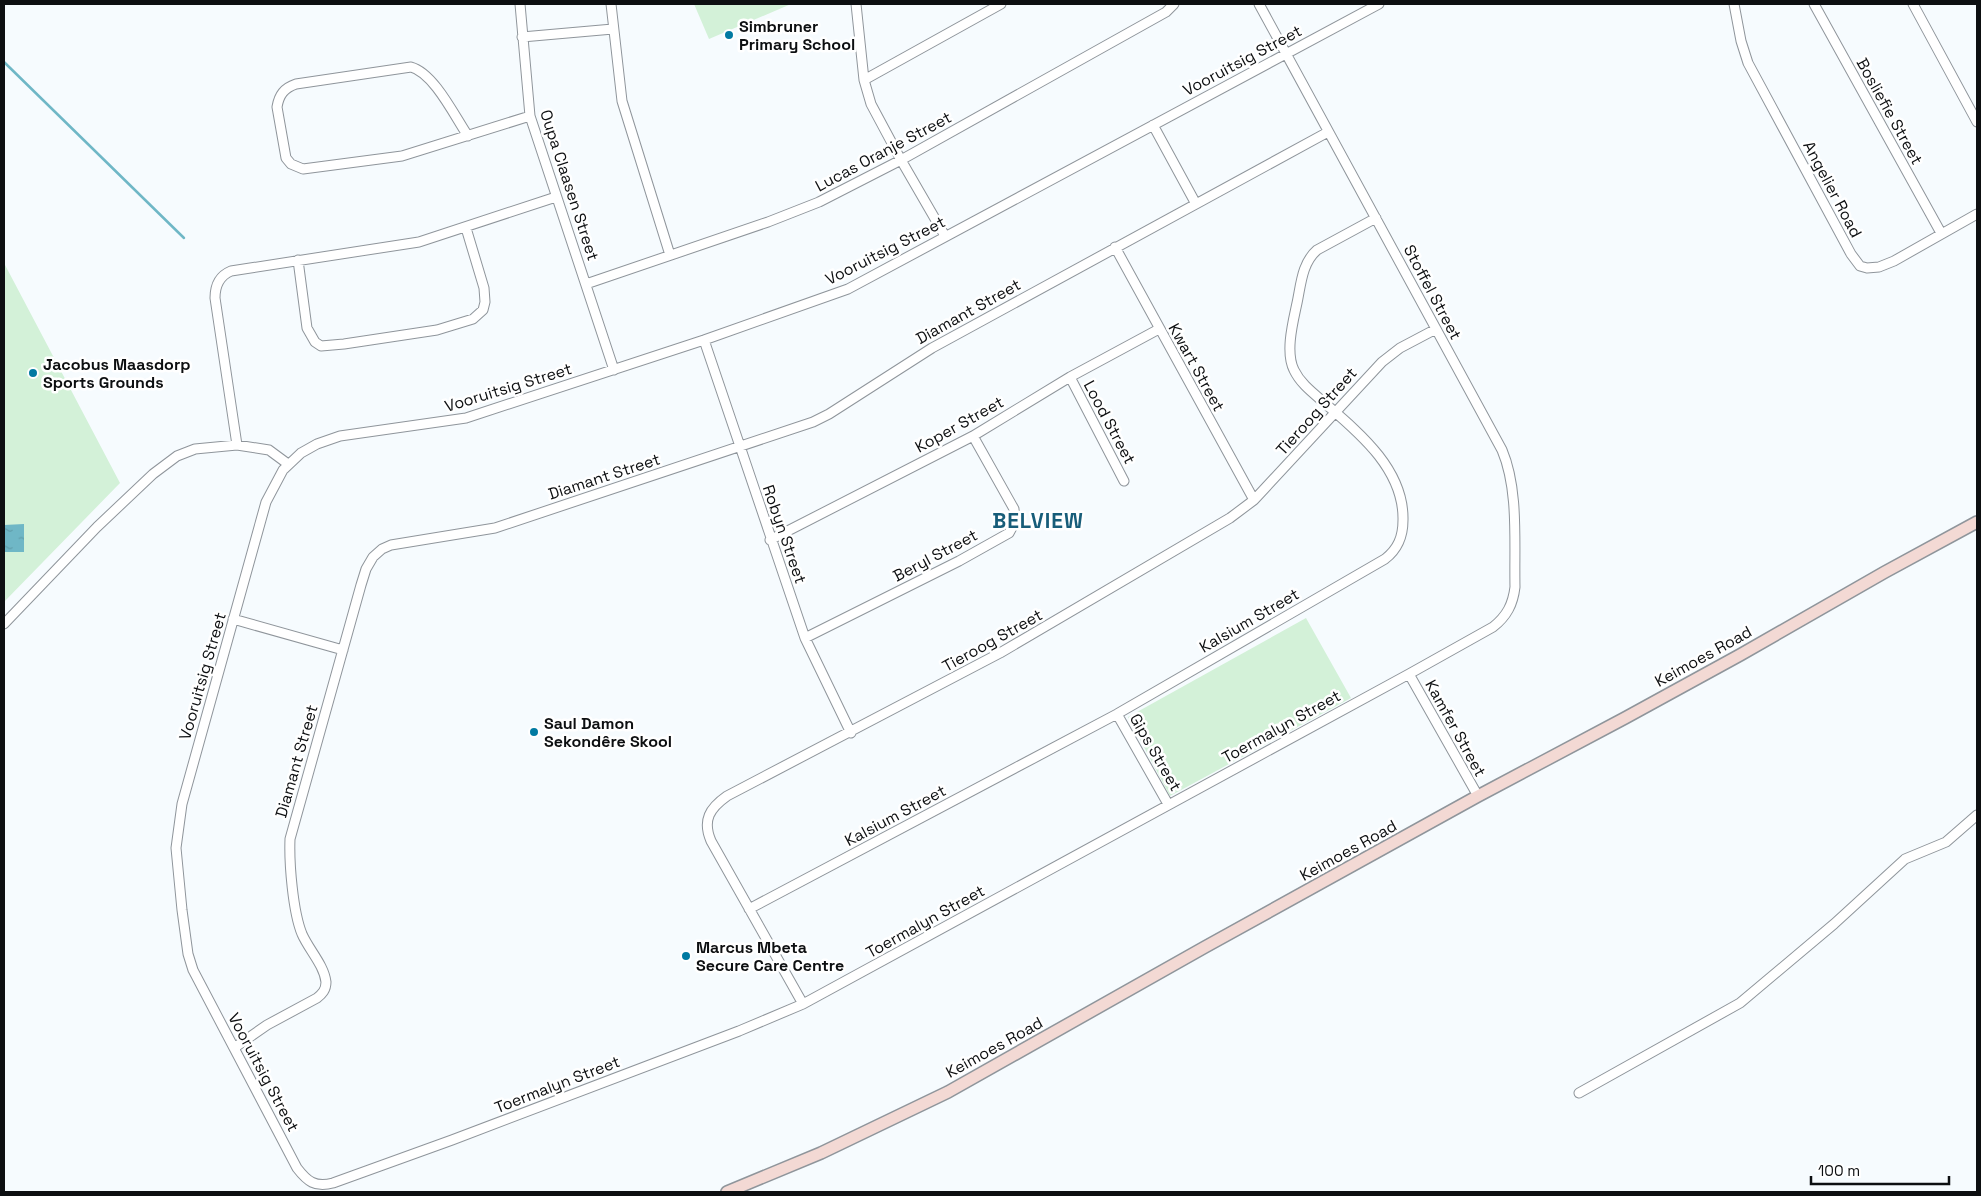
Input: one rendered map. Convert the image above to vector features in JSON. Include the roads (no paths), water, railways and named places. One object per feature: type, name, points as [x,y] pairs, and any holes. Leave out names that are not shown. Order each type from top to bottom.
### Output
[{"type":"street","name":"Oupa Claasen Street","points":[[520,4],[530,116],[614,370]]},
{"type":"street","points":[[611,4],[622,101],[670,255]]},
{"type":"street","points":[[856,4],[864,80],[871,104],[945,236]]},
{"type":"street","points":[[864,80],[1001,4]]},
{"type":"street","name":"Lucas Oranje Street","points":[[586,284],[806,208],[901,160],[1166,12],[1174,4]]},
{"type":"street","name":"Stoffel Street","points":[[1259,4],[1509,466],[1512,490],[1515,587],[1513,600],[1508,611]]},
{"type":"street","name":"Vooruitsig Street","points":[[322,1185],[307,1180],[297,1168],[196,978],[190,963],[182,910],[176,848],[182,804],[266,502],[288,464],[309,448],[330,439],[454,421],[704,340],[848,289],[1379,4]]},
{"type":"street","name":"Angelier Road","points":[[1734,4],[1741,41],[1748,63],[1857,262],[1867,268],[1879,268],[1977,214]]},
{"type":"street","name":"Bosliefie Street","points":[[1814,4],[1941,233]]},
{"type":"street","points":[[1913,4],[1977,122]]},
{"type":"street","points":[[522,37],[613,29]]},
{"type":"street","points":[[468,136],[423,72],[411,67],[296,84],[286,88],[279,98],[277,107],[286,158],[291,164],[303,169],[402,156],[468,136],[530,116]]},
{"type":"street","points":[[1153,125],[1196,204]]},
{"type":"street","name":"Diamant Street","points":[[234,1048],[267,1025],[317,998],[326,987],[324,976],[300,926],[295,901],[290,845],[291,832],[366,568],[373,557],[382,549],[397,544],[495,528],[740,447],[829,414],[932,348],[1328,132]]},
{"type":"street","points":[[237,445],[215,298],[218,283],[222,276],[231,271],[418,242],[466,228],[556,197]]},
{"type":"street","name":"Kalsium Street","points":[[749,909],[1117,714],[1385,559],[1396,549],[1403,526],[1403,510],[1390,472],[1374,449],[1308,388],[1294,370],[1290,359],[1295,309],[1304,269],[1313,254],[1376,218]]},
{"type":"street","points":[[298,260],[307,328],[314,342],[321,346],[437,330],[473,319],[483,310],[485,302],[484,288],[466,228]]},
{"type":"street","name":"Kwart Street","points":[[1114,248],[1254,500]]},
{"type":"street","name":"Koper Street","points":[[770,540],[973,436],[1070,377],[1159,329]]},
{"type":"street","name":"Tieroog Street","points":[[803,1004],[708,834],[706,822],[709,812],[716,804],[727,796],[851,733],[1051,625],[1230,518],[1254,500],[1382,362],[1400,348],[1436,329]]},
{"type":"street","name":"Robyn Street","points":[[704,340],[770,540],[805,638],[851,733]]},
{"type":"street","name":"Lood Street","points":[[1070,377],[1124,481]]},
{"type":"street","name":"Beryl Street","points":[[805,638],[959,561],[1009,533],[1014,522],[1014,509],[973,436]]},
{"type":"street","points":[[4,624],[98,527],[176,456],[191,450],[237,445],[269,450],[288,464]]},
{"type":"street","name":"Keimoes Road","points":[[727,1192],[821,1153],[948,1092],[1478,796],[1642,709],[1977,522]]},
{"type":"street","name":"Toermalyn Street","points":[[322,1185],[333,1183],[460,1137],[766,1020],[803,1004],[1409,674],[1493,627],[1508,611]]},
{"type":"street","points":[[233,619],[343,650]]},
{"type":"street","name":"Kamfer Street","points":[[1409,674],[1478,796]]},
{"type":"street","name":"Gips Street","points":[[1117,714],[1168,804]]},
{"type":"street","points":[[1578,1093],[1740,1003],[1834,924],[1905,859],[1946,842],[1977,815]]},
{"type":"water","points":[[24,524],[24,552],[4,552],[4,525]]},
{"type":"waterway","points":[[4,62],[184,238]]},
{"type":"place","name":"Simbruner Primary School","points":[[729,35]]},
{"type":"place","name":"Jacobus Maasdorp Sports Grounds","points":[[33,373]]},
{"type":"place","name":"Saul Damon Sekondêre Skool","points":[[534,732]]},
{"type":"place","name":"Marcus Mbeta Secure Care Centre","points":[[686,956]]},
{"type":"district","name":"BELVIEW","points":[[1038,521]]}]
